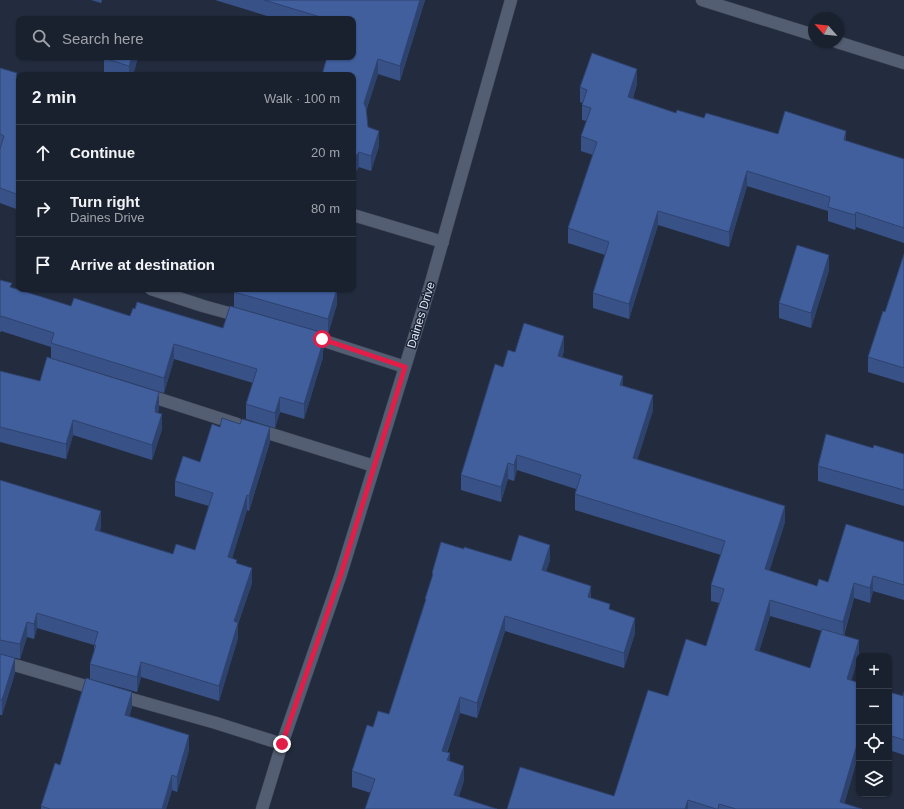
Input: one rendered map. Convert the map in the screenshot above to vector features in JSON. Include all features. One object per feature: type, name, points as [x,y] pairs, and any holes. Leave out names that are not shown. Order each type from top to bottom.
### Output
[{"type":"street","name":"Daines Drive","points":[[262,809],[282,744],[341,574],[405,367],[443,242],[511,0]]},
{"type":"street","points":[[702,0],[808,33]]},
{"type":"street","points":[[844,44],[904,63]]},
{"type":"street","points":[[356,216],[443,242]]},
{"type":"street","points":[[160,292],[255,321]]},
{"type":"street","points":[[299,333],[405,367]]},
{"type":"street","points":[[132,390],[374,466]]},
{"type":"street","points":[[0,662],[201,719],[282,744]]},
{"type":"building","points":[[264,0],[420,0],[400,66],[378,59],[364,103],[368,127],[379,131],[371,156],[359,152],[356,156],[356,72],[323,72],[326,60],[356,60],[356,16],[317,16]]},
{"type":"building","points":[[592,53],[637,69],[628,97],[676,113],[677,110],[704,118],[706,113],[778,134],[785,111],[846,131],[844,140],[904,159],[904,228],[856,212],[855,215],[828,207],[830,197],[747,171],[729,232],[658,211],[629,304],[593,293],[609,242],[568,228],[597,142],[581,136],[591,108],[582,105],[587,90],[580,87]]},
{"type":"building","points":[[110,60],[131,60],[129,66]]},
{"type":"building","points":[[0,68],[16,73],[16,194],[0,188],[0,149],[4,136],[0,134]]},
{"type":"building","points":[[797,245],[829,255],[811,313],[779,303]]},
{"type":"building","points":[[904,254],[904,368],[868,357],[883,311],[885,312]]},
{"type":"building","points":[[0,280],[12,283],[10,287],[16,289],[16,292],[26,292],[71,306],[74,298],[130,316],[133,308],[135,309],[137,302],[223,328],[230,306],[324,333],[323,342],[304,404],[280,397],[275,413],[246,404],[257,369],[174,344],[164,378],[51,343],[54,333],[1,316],[0,317]]},
{"type":"building","points":[[234,292],[336,292],[328,319]]},
{"type":"building","points":[[524,323],[564,336],[558,356],[623,376],[620,385],[653,395],[633,458],[785,506],[765,569],[817,586],[819,579],[828,582],[846,524],[904,542],[904,585],[873,576],[870,588],[854,583],[843,622],[770,600],[755,650],[810,668],[822,629],[859,640],[847,679],[856,682],[856,748],[840,802],[862,809],[736,809],[719,804],[718,809],[716,809],[688,800],[685,809],[507,809],[520,767],[614,796],[648,690],[668,696],[686,639],[706,646],[724,589],[711,585],[725,541],[575,494],[581,475],[517,455],[514,465],[508,463],[501,487],[461,475],[495,364],[503,367],[508,350],[515,352]]},
{"type":"building","points":[[47,357],[159,392],[155,412],[162,414],[152,445],[73,420],[66,444],[0,427],[0,371],[40,381]]},
{"type":"building","points":[[222,418],[240,424],[242,419],[270,427],[249,496],[247,495],[228,557],[237,560],[236,563],[252,568],[234,621],[238,623],[219,686],[141,662],[137,677],[90,664],[96,645],[94,645],[98,632],[37,613],[34,624],[27,622],[20,644],[0,640],[0,480],[101,511],[95,530],[173,554],[176,544],[195,550],[213,493],[175,481],[183,456],[200,462],[212,424],[220,427]]},
{"type":"building","points":[[826,434],[873,448],[874,445],[904,454],[904,490],[818,466]]},
{"type":"building","points":[[519,535],[550,545],[542,570],[591,586],[588,597],[610,604],[609,609],[635,618],[624,653],[505,616],[477,703],[460,697],[442,751],[450,753],[447,760],[464,766],[454,795],[497,809],[365,809],[375,779],[352,771],[367,725],[373,727],[378,711],[389,714],[426,599],[441,542],[511,561]]},
{"type":"building","points":[[0,654],[15,658],[2,700],[0,700]]},
{"type":"building","points":[[86,678],[132,692],[125,715],[189,735],[177,777],[172,775],[162,809],[50,809],[41,806],[55,763],[60,765]]},
{"type":"building","points":[[904,692],[904,740],[892,736],[892,693],[903,696]]},
{"type":"route","points":[[282,744],[341,574],[405,367],[322,339]]}]
